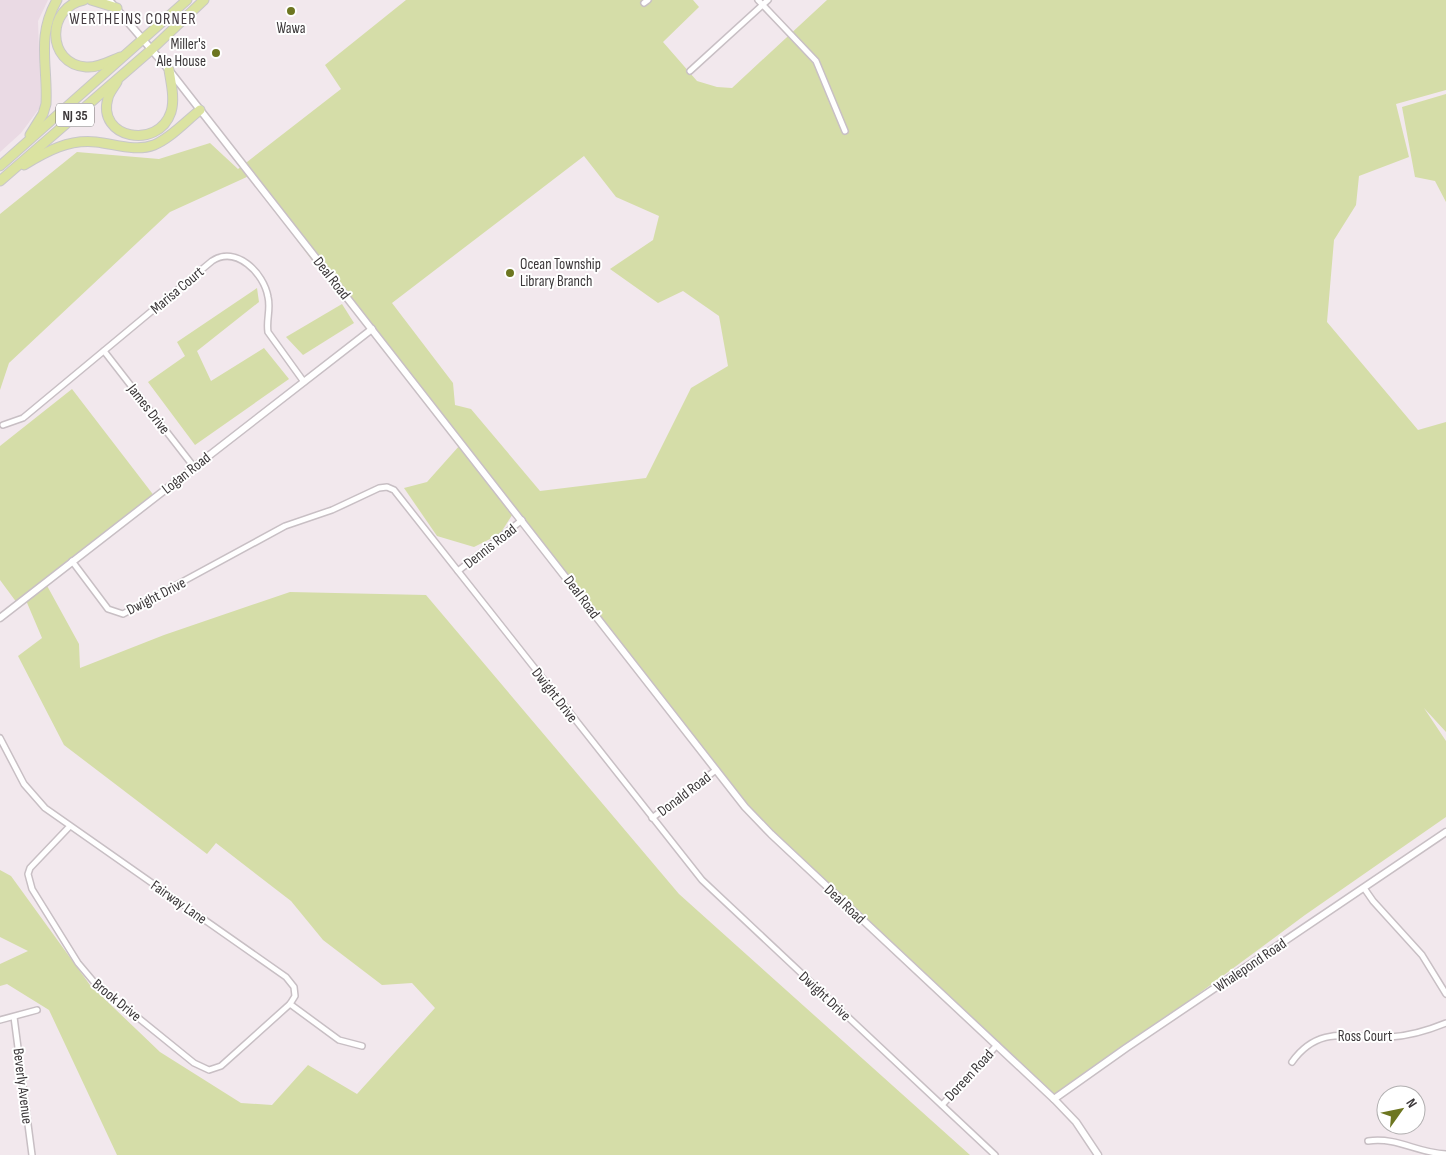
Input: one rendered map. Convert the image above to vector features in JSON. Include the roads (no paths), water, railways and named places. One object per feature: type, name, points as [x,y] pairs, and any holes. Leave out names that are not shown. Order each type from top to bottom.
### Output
[{"type":"main road","points":[[22,147],[45,109],[44,33],[47,18],[57,0]]},
{"type":"main road","points":[[84,0],[75,2],[64,10],[56,25],[56,45],[63,56],[74,64],[86,67],[100,65],[125,56]]},
{"type":"main road","points":[[91,0],[117,8]]},
{"type":"main road","name":"NJ 35","points":[[0,166],[188,0]]},
{"type":"main road","name":"NJ 35","points":[[0,180],[125,70],[151,50],[204,0]]},
{"type":"main road","points":[[125,70],[109,96],[107,110],[116,128],[131,136],[139,136],[158,130],[171,113],[173,103],[169,70]]},
{"type":"main road","points":[[0,180],[46,152],[66,144],[89,142],[136,148],[153,145],[165,139],[200,110]]},
{"type":"street","name":"Deal Road","points":[[109,0],[169,70],[716,770],[771,834],[1054,1099],[1076,1122],[1098,1155]]},
{"type":"street","points":[[758,0],[816,61],[845,131]]},
{"type":"street","points":[[690,71],[768,0]]},
{"type":"street","name":"Marisa Court","points":[[3,425],[24,418],[212,261],[221,256],[232,256],[248,264],[264,285],[269,304],[268,332],[304,382]]},
{"type":"street","name":"Logan Road","points":[[0,618],[372,329]]},
{"type":"street","name":"James Drive","points":[[104,351],[194,466]]},
{"type":"street","name":"Dwight Drive","points":[[72,561],[108,609],[116,613],[129,612],[285,526],[332,510],[383,487],[390,488],[398,494],[689,866],[714,893],[996,1155]]},
{"type":"street","name":"Dennis Road","points":[[458,571],[522,520]]},
{"type":"street","name":"Fairway Lane","points":[[0,738],[33,796],[70,826],[286,977],[294,986],[296,992],[290,1004]]},
{"type":"street","points":[[0,752],[6,749]]},
{"type":"street","name":"Donald Road","points":[[652,818],[716,770]]},
{"type":"street","name":"Brook Drive","points":[[70,826],[33,865],[28,874],[29,881],[78,963],[94,982],[194,1064],[209,1070],[221,1066],[290,1004]]},
{"type":"street","name":"Whalepond Road","points":[[1054,1099],[1446,832]]},
{"type":"street","points":[[1364,888],[1373,901],[1422,955],[1446,994]]},
{"type":"street","points":[[290,1004],[340,1040],[362,1046]]},
{"type":"street","points":[[0,1020],[37,1010]]},
{"type":"street","name":"Beverly Avenue","points":[[14,1017],[32,1155]]},
{"type":"street","name":"Ross Court","points":[[1292,1062],[1305,1046],[1326,1037],[1344,1034],[1400,1036],[1446,1023]]},
{"type":"street","name":"Doreen Road","points":[[942,1105],[997,1045]]},
{"type":"street","points":[[1368,1141],[1387,1139],[1425,1151],[1446,1154]]},
{"type":"place","name":"Wawa","points":[[291,11]]},
{"type":"place","name":"Miller's Ale House","points":[[216,53]]},
{"type":"place","name":"Ocean Township Library Branch","points":[[510,273]]},
{"type":"district","name":"WERTHEINS CORNER","points":[[133,18]]}]
